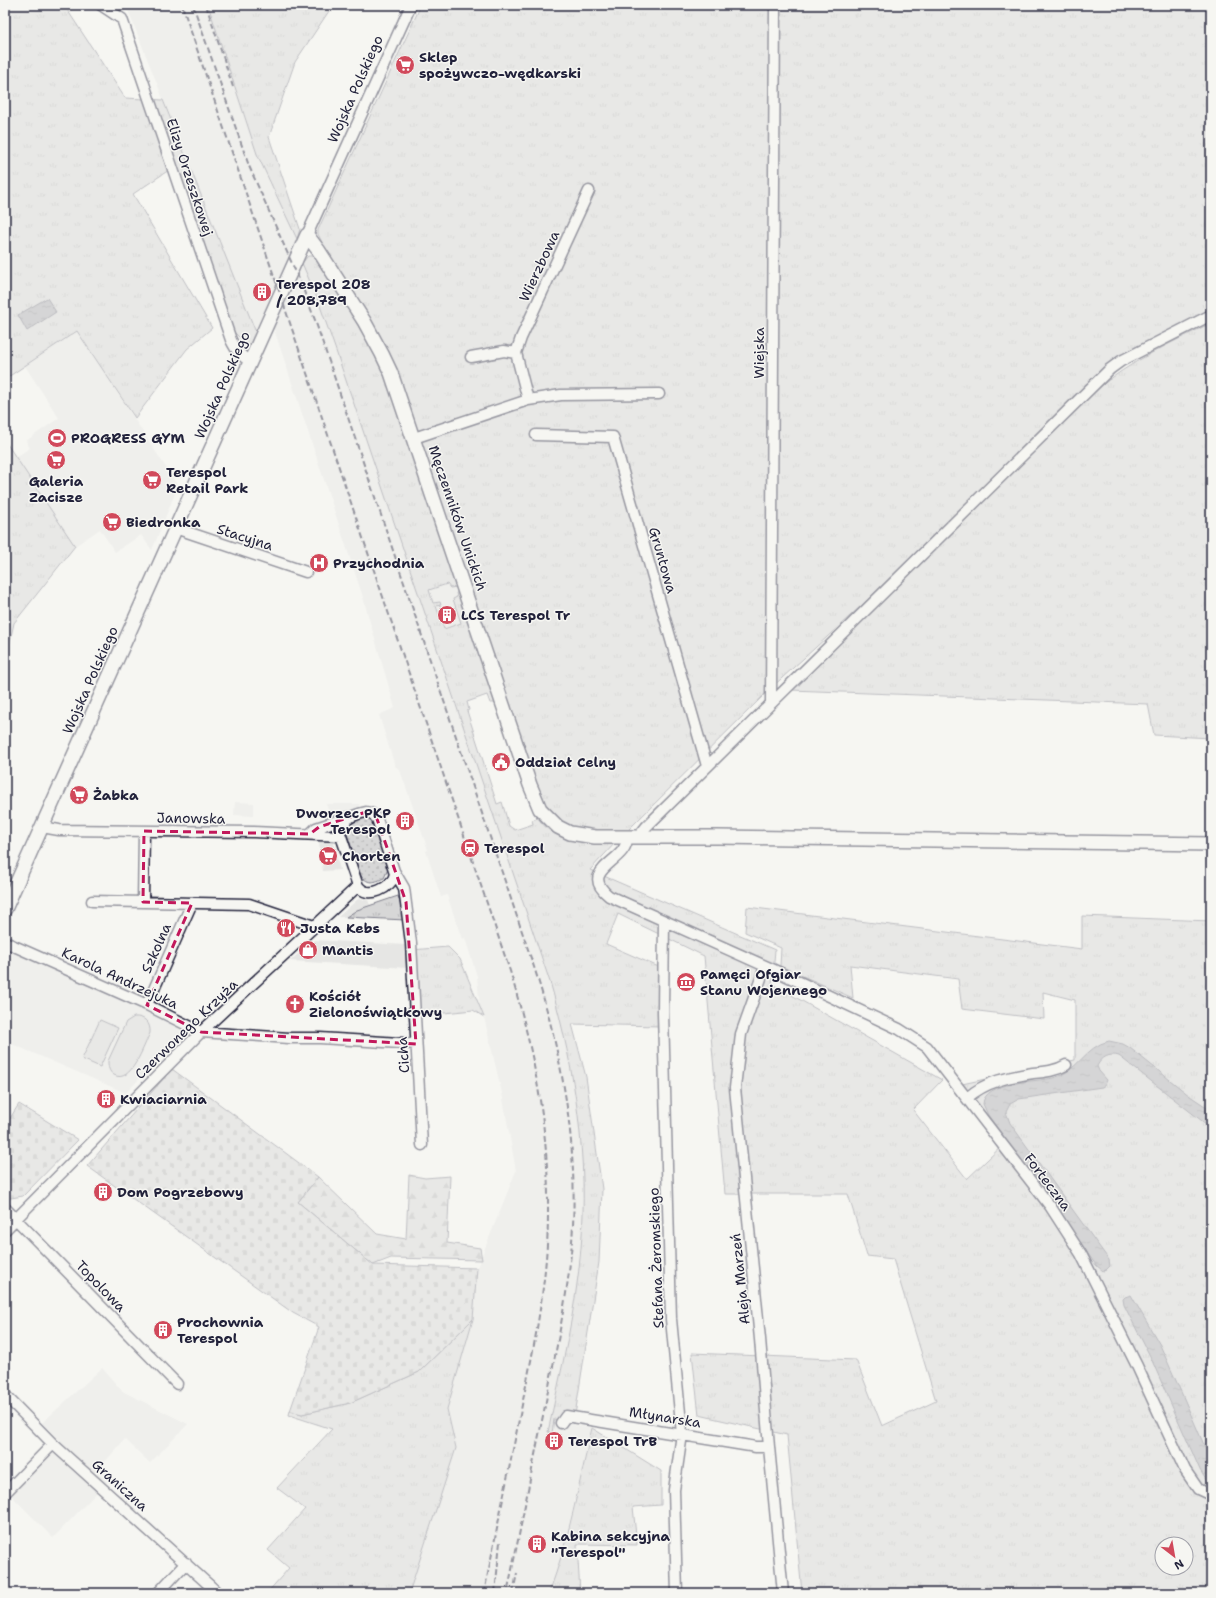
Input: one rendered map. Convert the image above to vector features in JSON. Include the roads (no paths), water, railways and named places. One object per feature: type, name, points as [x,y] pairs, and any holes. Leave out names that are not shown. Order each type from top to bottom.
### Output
[{"type":"main road","name":"Wojska Polskiego","points":[[5,909],[307,235]]},
{"type":"main road","name":"Męczenników Unickich","points":[[307,235],[319,250],[364,321],[382,354],[414,438],[536,802],[552,822],[558,827],[570,833],[594,837],[1211,844]]},
{"type":"street","name":"Elizy Orzeszkowej","points":[[101,5],[122,20],[231,340],[236,350],[250,361]]},
{"type":"street","name":"Wojska Polskiego","points":[[307,235],[411,5]]},
{"type":"street","name":"Wiejska","points":[[771,702],[775,5]]},
{"type":"street","name":"Wierzbowa","points":[[516,353],[521,338],[588,191]]},
{"type":"street","points":[[641,837],[642,832],[646,827],[771,702],[1110,369],[1211,315]]},
{"type":"street","points":[[471,357],[504,351],[516,353],[528,400]]},
{"type":"street","points":[[414,438],[528,400],[562,395],[659,394]]},
{"type":"street","name":"Gruntowa","points":[[536,435],[613,437],[707,766]]},
{"type":"street","name":"Stacyjna","points":[[175,528],[306,572]]},
{"type":"street","name":"Cicha","points":[[310,834],[316,828],[366,812],[371,813],[376,817],[394,871],[404,888],[411,943],[422,1145]]},
{"type":"street","points":[[350,817],[342,825],[341,836],[358,886],[363,891],[367,892],[385,888],[393,880],[394,871]]},
{"type":"street","name":"Janowska","points":[[42,827],[59,830],[310,834],[341,836]]},
{"type":"street","points":[[143,902],[144,831]]},
{"type":"street","name":"Forteczna","points":[[624,837],[626,846],[599,875],[599,886],[609,896],[899,1028],[927,1047],[1009,1155],[1050,1206],[1081,1254],[1137,1366],[1185,1470],[1198,1489],[1211,1495]]},
{"type":"street","name":"Czerwonego Krzyża","points":[[5,1230],[201,1032],[358,886]]},
{"type":"street","points":[[92,901],[249,904],[314,926]]},
{"type":"street","name":"Szkolna","points":[[147,1005],[192,903]]},
{"type":"street","name":"Stefana Żeromskiego","points":[[664,921],[663,1012],[671,1319],[682,1434],[674,1490],[677,1593]]},
{"type":"street","name":"Karola Andrzejuka","points":[[5,942],[147,1005],[201,1032],[416,1044]]},
{"type":"street","name":"Aleja Marzeń","points":[[768,968],[741,1034],[735,1088],[783,1593]]},
{"type":"street","points":[[967,1098],[986,1084],[1009,1077],[1058,1070],[1066,1065]]},
{"type":"street","name":"Topolowa","points":[[5,1208],[177,1384]]},
{"type":"street","name":"Graniczna","points":[[5,1395],[53,1444],[218,1593]]},
{"type":"street","name":"Młynarska","points":[[560,1422],[566,1416],[756,1447],[769,1447]]},
{"type":"street","points":[[5,1493],[53,1444]]},
{"type":"street","points":[[158,1593],[186,1563]]},
{"type":"water","points":[[47,298],[56,312],[27,331],[18,315]]},
{"type":"water","points":[[1109,1041],[1123,1044],[1130,1048],[1190,1096],[1211,1110],[1211,1128],[1119,1056],[1115,1055],[1106,1056],[1097,1066],[1099,1071],[1107,1080],[1105,1085],[1102,1087],[1019,1099],[1010,1104],[1006,1112],[1010,1123],[1109,1260],[1110,1266],[1103,1271],[1096,1265],[988,1115],[983,1104],[986,1096],[992,1091],[1001,1087],[1053,1078],[1061,1075],[1068,1071],[1094,1048]]},
{"type":"water","points":[[1131,1295],[1160,1345],[1211,1461],[1211,1483],[1206,1480],[1200,1470],[1150,1356],[1124,1305],[1123,1299]]},
{"type":"railway","points":[[182,5],[510,971],[519,1001],[533,1060],[543,1120],[548,1181],[548,1212],[544,1283],[532,1353],[484,1593]]},
{"type":"railway","points":[[193,5],[249,166],[302,286],[315,320],[534,967],[544,998],[559,1062],[570,1127],[574,1192],[569,1272],[558,1342],[507,1593]]},
{"type":"railway","points":[[206,5],[233,87]]},
{"type":"railway","points":[[495,1593],[500,1542]]},
{"type":"railway","points":[[513,1593],[517,1573]]},
{"type":"place","name":"Sklep spożywczo-wędkarski","points":[[405,65]]},
{"type":"place","name":"Terespol 208 / 208,789","points":[[262,292]]},
{"type":"place","name":"PROGRESS GYM","points":[[57,438]]},
{"type":"place","name":"Galeria Zacisze","points":[[56,460]]},
{"type":"place","name":"Terespol Retail Park","points":[[152,480]]},
{"type":"place","name":"Biedronka","points":[[112,522]]},
{"type":"place","name":"Przychodnia","points":[[319,563]]},
{"type":"place","name":"LCS Terespol Tr","points":[[447,615]]},
{"type":"place","name":"Oddział Celny","points":[[501,762]]},
{"type":"place","name":"Żabka","points":[[79,795]]},
{"type":"place","name":"Dworzec PKP Terespol","points":[[405,821]]},
{"type":"place","name":"Terespol","points":[[470,848]]},
{"type":"place","name":"Chorten","points":[[328,856]]},
{"type":"place","name":"Justa Kebs","points":[[286,928]]},
{"type":"place","name":"Mantis","points":[[308,950]]},
{"type":"place","name":"Pamęci Ofgiar Stanu Wojennego","points":[[686,982]]},
{"type":"place","name":"Kościół Zielonoświątkowy","points":[[295,1004]]},
{"type":"place","name":"Kwiaciarnia","points":[[106,1099]]},
{"type":"place","name":"Dom Pogrzebowy","points":[[103,1192]]},
{"type":"place","name":"Prochownia Terespol","points":[[163,1330]]},
{"type":"place","name":"Terespol TrB","points":[[554,1441]]},
{"type":"place","name":"Kabina sekcyjna \"Terespol\"","points":[[537,1544]]}]
